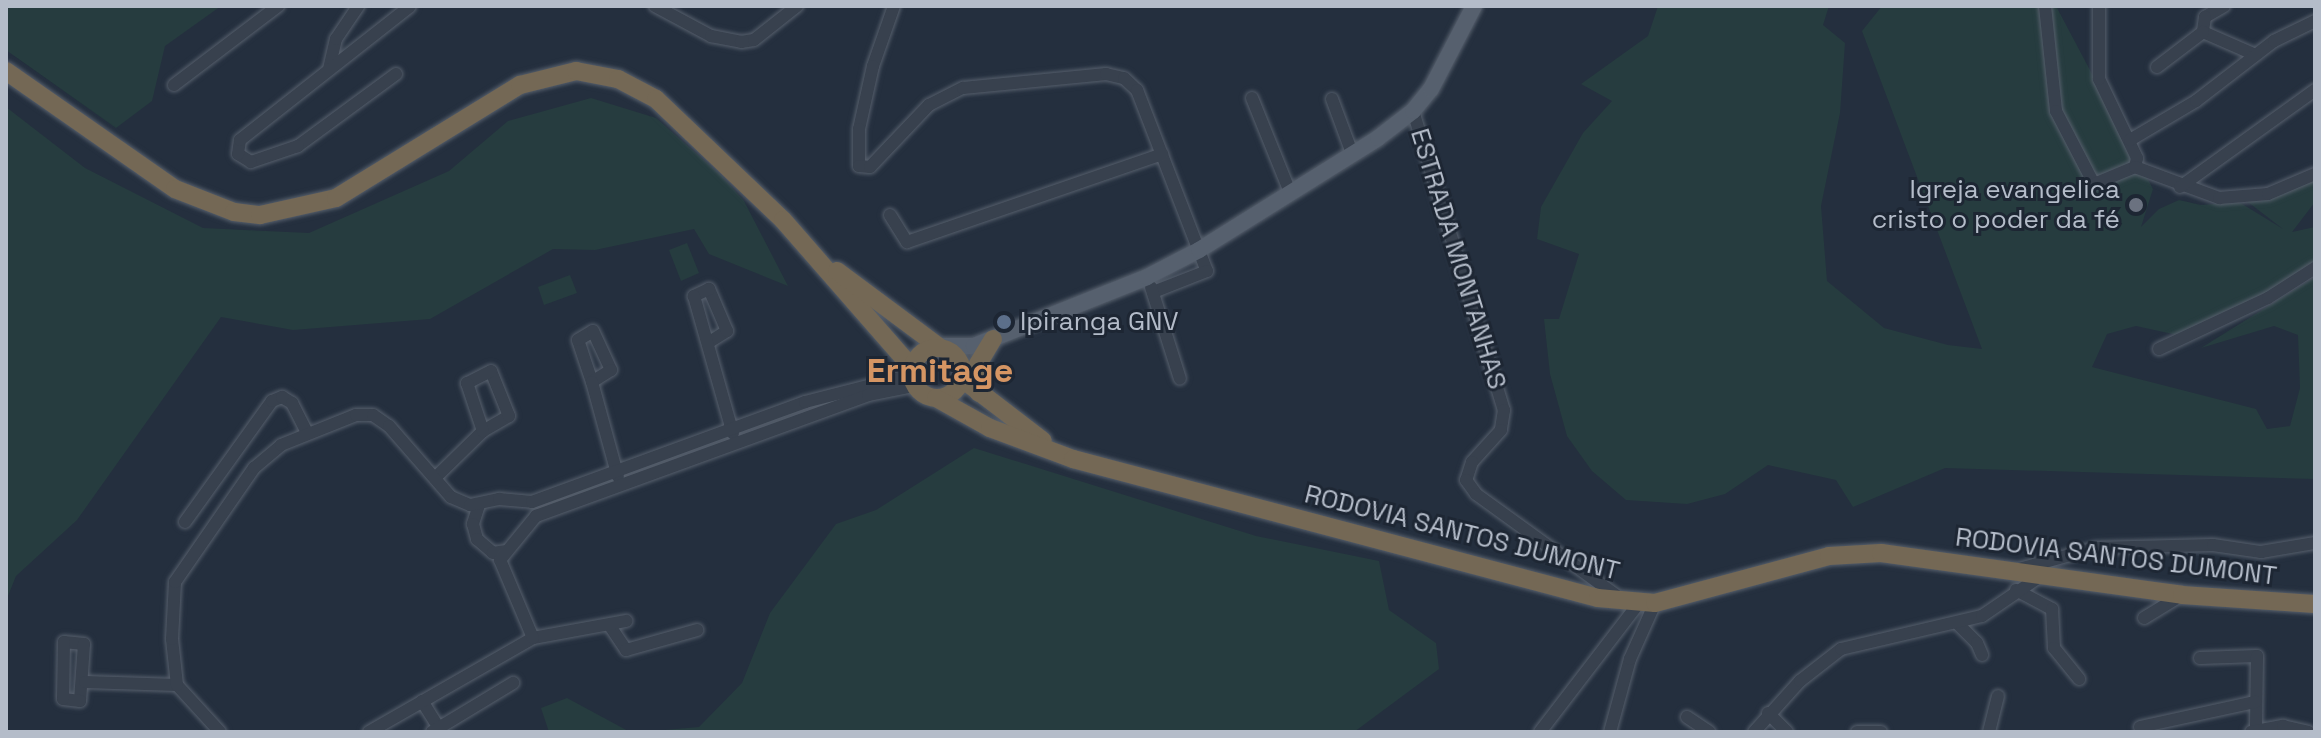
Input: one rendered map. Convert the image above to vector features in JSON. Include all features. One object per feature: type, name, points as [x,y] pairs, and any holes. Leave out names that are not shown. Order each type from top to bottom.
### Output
[{"type":"highway","points":[[6,71],[175,189],[234,212],[260,215],[336,198],[520,85],[559,73],[594,73],[656,99],[818,257],[912,376],[936,398],[990,428],[1073,459]]},
{"type":"highway","points":[[818,257],[938,346],[956,355],[962,375],[979,393],[1073,459]]},
{"type":"highway","points":[[979,393],[978,364],[993,339]]},
{"type":"highway","points":[[912,376],[921,354],[938,346]]},
{"type":"highway","points":[[936,398],[946,396],[962,375]]},
{"type":"highway","name":"RODOVIA SANTOS DUMONT","points":[[1073,459],[1575,594],[1640,602],[1849,554],[1881,553],[2012,581],[2042,575],[2182,595],[2315,604]]},
{"type":"main road","points":[[938,346],[962,349],[1150,284],[1413,111],[1431,89],[1474,6]]},
{"type":"main road","points":[[962,375],[993,339]]},
{"type":"street","points":[[174,85],[278,6]]},
{"type":"street","points":[[329,69],[336,39],[358,6]]},
{"type":"street","points":[[396,74],[298,146],[251,162],[242,160],[237,151],[240,140],[410,6]]},
{"type":"street","points":[[655,6],[711,36],[741,42],[754,40],[797,6]]},
{"type":"street","points":[[894,6],[873,66],[859,129],[859,166],[870,167],[929,105],[948,93],[979,85],[1106,74],[1124,78],[1137,90],[1199,250]]},
{"type":"street","points":[[2045,6],[2056,111],[2087,176],[2098,184],[2135,167],[2180,187],[2219,198],[2244,199],[2315,174]]},
{"type":"street","points":[[2099,6],[2099,79],[2130,140],[2135,167]]},
{"type":"street","points":[[2157,67],[2203,32],[2205,17],[2224,6]]},
{"type":"street","points":[[2130,140],[2196,101],[2253,54],[2315,21]]},
{"type":"street","points":[[2203,32],[2253,54]]},
{"type":"street","points":[[2180,187],[2315,90]]},
{"type":"street","points":[[1252,98],[1290,192]]},
{"type":"street","points":[[1332,99],[1352,153]]},
{"type":"street","name":"ESTRADA MONTANHAS","points":[[1413,111],[1504,410],[1501,430],[1472,462],[1466,480],[1476,494],[1640,602]]},
{"type":"street","points":[[890,215],[907,242],[1162,154]]},
{"type":"street","points":[[2159,349],[2268,298],[2315,268]]},
{"type":"street","points":[[1150,284],[1180,379]]},
{"type":"street","points":[[711,341],[735,445]]},
{"type":"street","points":[[435,478],[483,431],[510,412],[491,371],[467,383],[483,431]]},
{"type":"street","points":[[533,638],[501,570],[505,551],[546,510],[732,429],[805,402],[912,376]]},
{"type":"street","points":[[220,732],[177,685],[172,639],[178,573],[262,460],[307,432],[356,415],[373,415],[389,426],[451,497],[479,505],[499,499],[520,502],[735,445],[884,390],[912,376]]},
{"type":"street","points":[[592,382],[618,478]]},
{"type":"street","points":[[185,522],[272,401],[282,397],[292,403],[307,432]]},
{"type":"street","points":[[520,502],[528,527]]},
{"type":"street","points":[[479,505],[473,524],[477,539],[493,553],[505,551]]},
{"type":"street","points":[[2282,550],[2315,543]]},
{"type":"street","points":[[1754,732],[1768,713],[1841,649],[1982,616],[2012,581],[2076,551],[2131,545],[2315,553]]},
{"type":"street","points":[[2012,581],[2052,609],[2054,648],[2079,679]]},
{"type":"street","points":[[2144,618],[2182,595]]},
{"type":"street","points":[[1608,732],[1630,659],[1640,602]]},
{"type":"street","points":[[1540,732],[1640,602]]},
{"type":"street","points":[[369,732],[533,638],[626,621]]},
{"type":"street","points":[[1957,623],[1977,643],[1982,655]]},
{"type":"street","points":[[610,626],[626,650],[697,630]]},
{"type":"street","points":[[64,642],[84,644],[85,682],[82,700],[63,699],[64,642]]},
{"type":"street","points":[[2200,658],[2255,654],[2254,731],[2283,726],[2308,732]]},
{"type":"street","points":[[85,682],[177,685]]},
{"type":"street","points":[[422,701],[436,730],[513,683]]},
{"type":"street","points":[[1989,732],[1998,696]]},
{"type":"street","points":[[2140,727],[2255,702]]},
{"type":"street","points":[[1768,713],[1787,732]]},
{"type":"street","points":[[1687,717],[1709,732]]},
{"type":"street","points":[[1857,732],[1881,732]]},
{"type":"green space","points":[[6,6],[221,6],[165,46],[152,101],[116,128],[6,50]]},
{"type":"green space","points":[[1658,6],[1829,6],[1823,25],[1845,43],[1840,113],[1821,206],[1827,281],[1884,328],[1948,345],[1982,349],[1862,31],[1882,6],[2056,6],[2153,189],[2141,227],[2159,209],[2179,200],[2201,205],[2239,202],[2283,229],[2244,199],[2315,174],[2315,202],[2292,232],[2315,227],[2315,259],[2308,270],[2191,338],[2136,326],[2107,334],[2092,367],[2256,409],[2267,429],[2290,426],[2300,388],[2298,335],[2274,326],[2201,348],[2315,277],[2315,479],[1945,468],[1853,507],[1836,480],[1768,465],[1725,494],[1687,504],[1626,500],[1592,471],[1567,436],[1550,374],[1544,319],[1559,319],[1579,254],[1537,239],[1541,207],[1583,133],[1612,101],[1581,84],[1648,36]]},
{"type":"green space","points":[[591,98],[656,118],[722,176],[744,201],[788,286],[709,254],[694,229],[595,250],[553,249],[430,319],[293,330],[221,317],[77,520],[16,576],[6,601],[6,107],[85,168],[203,228],[309,233],[449,171],[508,121]]},
{"type":"green space","points":[[687,243],[699,273],[681,281],[669,250]]},
{"type":"green space","points":[[570,275],[577,293],[544,305],[538,287]]},
{"type":"green space","points":[[974,448],[1256,536],[1379,561],[1389,610],[1436,643],[1439,669],[1354,732],[642,732],[699,727],[742,683],[770,613],[836,524],[876,510]]},
{"type":"green space","points":[[567,698],[630,732],[549,732],[541,708]]},
{"type":"place","name":"Igreja evangelica cristo o poder da fé","points":[[2136,205]]},
{"type":"place","name":"Ipiranga GNV","points":[[1004,322]]},
{"type":"district","name":"Ermitage","points":[[940,371]]}]
